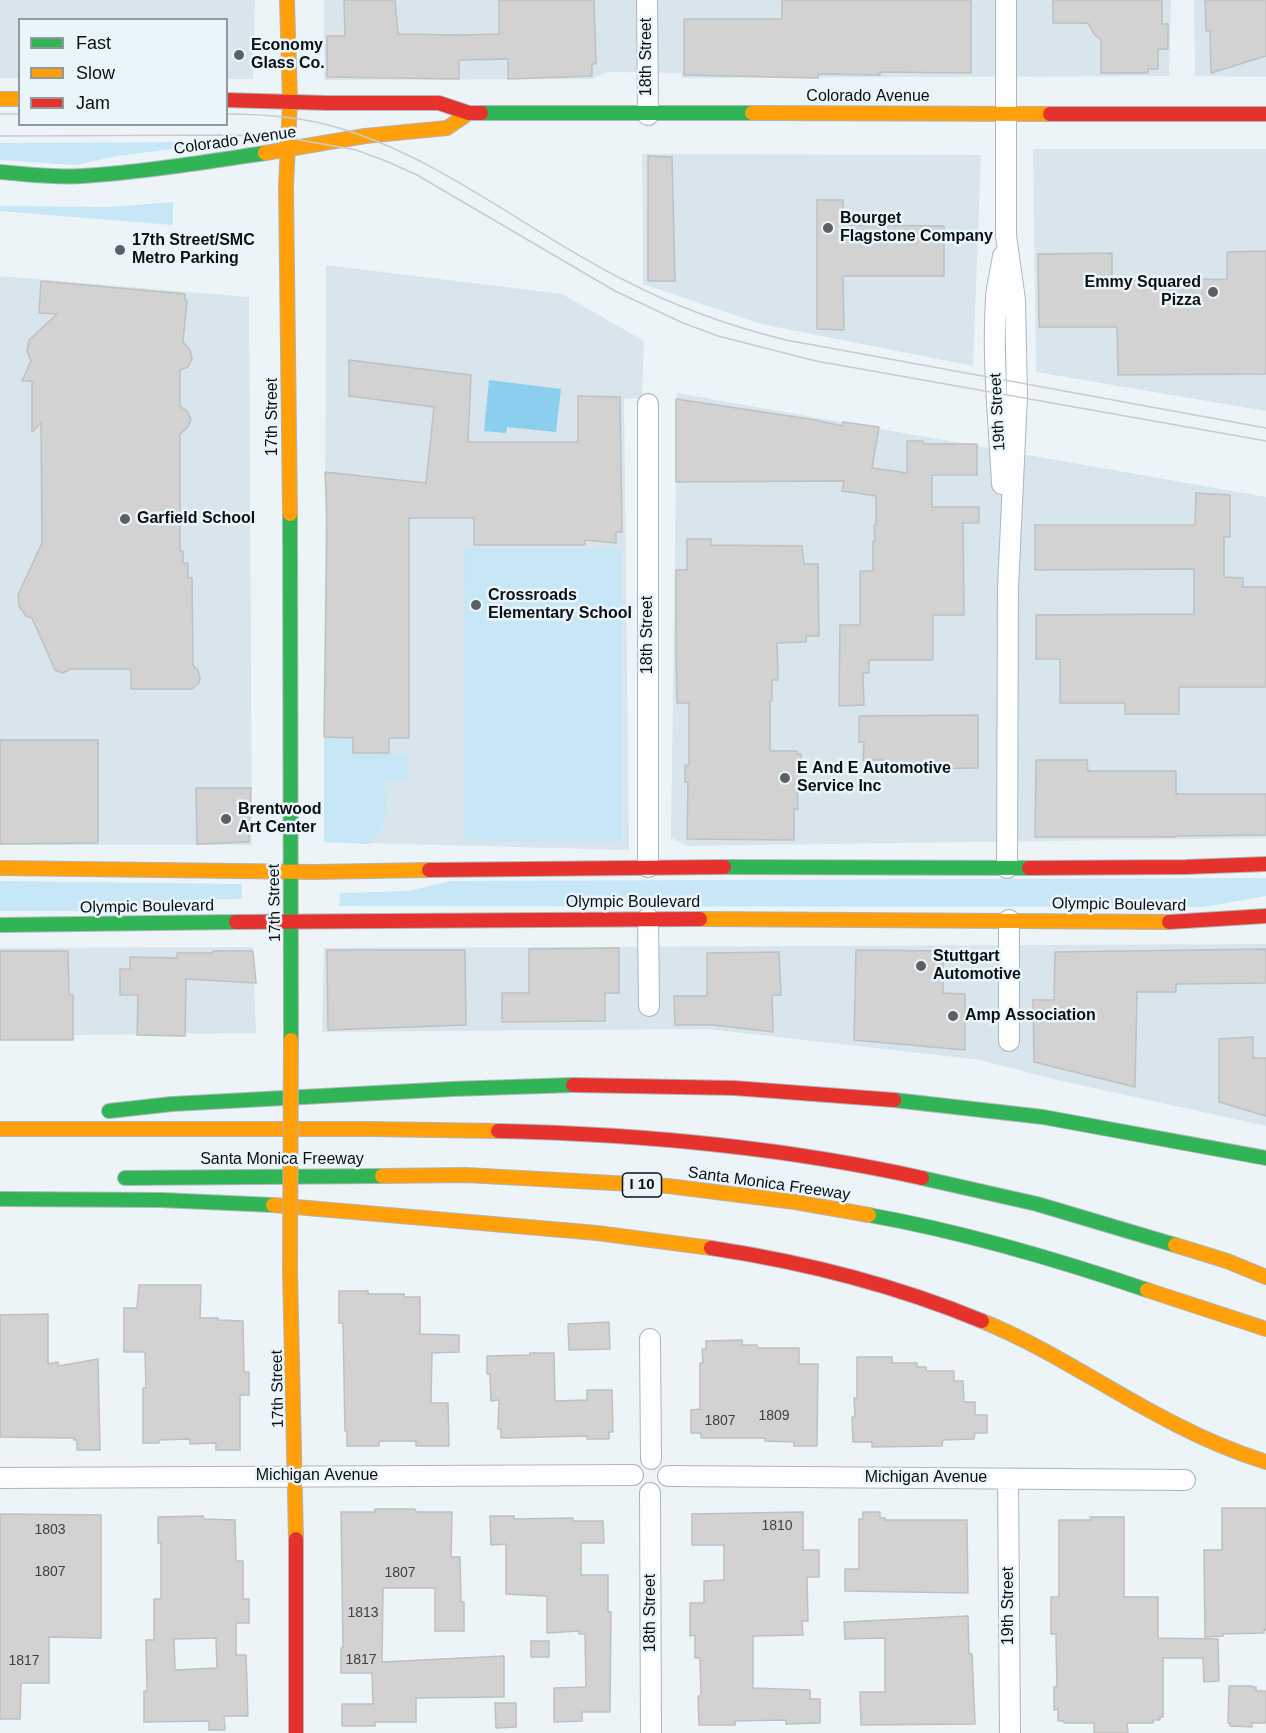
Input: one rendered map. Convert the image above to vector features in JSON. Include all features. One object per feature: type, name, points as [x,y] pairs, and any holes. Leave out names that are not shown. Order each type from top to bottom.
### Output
[{"type":"main road","name":"17th Street","points":[[287,0],[290,101],[286,186],[290,405],[291,1271],[296,1476],[296,1733]]},
{"type":"main road","points":[[0,99],[18,99]]},
{"type":"main road","name":"Colorado Avenue","points":[[228,100],[439,103],[469,113],[1266,114]]},
{"type":"main road","name":"Colorado Avenue","points":[[0,172],[82,176],[152,170],[364,136],[447,128],[469,113]]},
{"type":"main road","points":[[0,868],[291,871],[648,867],[1186,867],[1266,864]]},
{"type":"main road","name":"Olympic Boulevard","points":[[0,925],[648,918],[1188,922],[1266,916]]},
{"type":"main road","points":[[92,1113],[172,1104],[452,1089],[577,1085],[734,1088],[893,1100],[1043,1117],[1266,1158]]},
{"type":"main road","points":[[0,1124],[69,1116]]},
{"type":"main road","name":"Santa Monica Freeway","points":[[0,1129],[579,1133],[775,1151],[867,1166],[1037,1204],[1227,1261],[1266,1277]]},
{"type":"main road","name":"Santa Monica Freeway","points":[[106,1178],[466,1175],[668,1186],[784,1200],[945,1230],[1076,1266],[1266,1329]]},
{"type":"main road","points":[[0,1199],[139,1199],[258,1204],[634,1236],[778,1259],[899,1290],[968,1314],[1034,1345],[1208,1440],[1245,1456],[1266,1462]]},
{"type":"street","name":"18th Street","points":[[647,0],[648,115]]},
{"type":"street","name":"19th Street","points":[[1006,0],[1006,236],[996,296],[997,393],[1008,588],[1006,868]]},
{"type":"street","name":"18th Street","points":[[648,404],[648,867]]},
{"type":"street","points":[[648,918],[649,1006]]},
{"type":"street","points":[[1009,920],[1010,1041]]},
{"type":"street","points":[[650,1339],[651,1459]]},
{"type":"street","points":[[651,1459],[664,1465],[668,1476],[664,1486],[656,1493],[645,1492],[636,1486],[633,1475],[638,1464],[651,1459]]},
{"type":"street","name":"Michigan Avenue","points":[[0,1478],[633,1475]]},
{"type":"street","name":"Michigan Avenue","points":[[668,1476],[1185,1480]]},
{"type":"street","name":"19th Street","points":[[1008,1479],[1010,1733]]},
{"type":"street","name":"18th Street","points":[[650,1493],[651,1733]]},
{"type":"shaded area","points":[[0,0],[255,0],[253,79],[228,79],[228,18],[18,18],[18,78],[0,78]]},
{"type":"shaded area","points":[[324,0],[1171,0],[1169,76],[682,78],[681,73],[608,72],[592,79],[324,80]]},
{"type":"shaded area","points":[[1194,0],[1266,0],[1266,77],[1195,76]]},
{"type":"shaded area","points":[[204,142],[205,145],[117,156],[76,165],[0,160],[0,143]]},
{"type":"shaded area","points":[[1033,149],[1266,149],[1266,411],[1036,372]]},
{"type":"shaded area","points":[[642,154],[981,155],[973,366],[761,324],[643,284]]},
{"type":"shaded area","points":[[173,202],[173,225],[0,211],[0,206],[108,207]]},
{"type":"shaded area","name":"Crossroads Elementary School","points":[[326,265],[562,294],[644,341],[642,398],[624,399],[629,850],[324,842]]},
{"type":"shaded area","name":"Garfield School","points":[[0,276],[249,297],[252,845],[0,845]]},
{"type":"shaded area","points":[[677,393],[1266,497],[1266,838],[687,846],[671,838]]},
{"type":"shaded area","points":[[464,548],[622,549],[622,842],[465,841]]},
{"type":"shaded area","points":[[324,737],[353,738],[353,753],[408,754],[408,780],[385,782],[384,823],[369,844],[324,842]]},
{"type":"shaded area","points":[[1266,878],[1266,896],[1204,907],[339,906],[340,893],[408,891],[451,881]]},
{"type":"shaded area","points":[[0,881],[242,884],[242,897],[240,899],[187,900],[124,911],[0,911]]},
{"type":"shaded area","points":[[1266,944],[1266,1126],[1053,1079],[980,1060],[708,1029],[322,1032],[324,948]]},
{"type":"shaded area","points":[[253,947],[256,1033],[0,1036],[0,948]]},
{"type":"water","points":[[489,380],[561,389],[556,432],[507,427],[506,433],[484,431]]},
{"type":"building","points":[[344,0],[395,0],[398,34],[459,35],[499,34],[499,0],[594,0],[596,64],[592,64],[592,76],[508,79],[508,59],[459,60],[459,79],[327,77],[327,36],[345,36]]},
{"type":"building","points":[[782,0],[971,0],[971,73],[818,74],[818,78],[684,75],[684,19],[782,19]]},
{"type":"building","points":[[1053,0],[1162,0],[1162,24],[1168,24],[1168,49],[1158,49],[1158,69],[1148,69],[1148,73],[1101,73],[1101,40],[1094,34],[1088,23],[1053,23]]},
{"type":"building","points":[[1205,0],[1266,0],[1266,56],[1211,73],[1210,31],[1206,31]]},
{"type":"building","points":[[648,156],[672,157],[675,281],[648,281]]},
{"type":"building","points":[[817,200],[843,200],[843,225],[944,226],[944,276],[843,276],[844,330],[817,329]]},
{"type":"building","points":[[1266,251],[1266,374],[1118,375],[1117,327],[1039,327],[1038,254],[1112,253],[1112,280],[1227,279],[1227,252]]},
{"type":"building","points":[[41,281],[185,294],[185,300],[187,300],[183,342],[190,350],[192,359],[188,367],[180,370],[180,406],[187,411],[191,419],[188,427],[180,434],[180,551],[183,551],[183,563],[188,563],[188,578],[192,578],[193,665],[198,670],[200,679],[192,689],[131,689],[131,669],[70,669],[63,673],[55,670],[32,618],[26,616],[19,606],[18,595],[42,543],[41,423],[32,432],[32,381],[22,381],[31,361],[27,351],[29,340],[57,314],[39,313]]},
{"type":"building","points":[[349,360],[471,375],[468,442],[578,442],[578,396],[620,397],[622,532],[616,532],[616,543],[585,540],[585,545],[474,545],[474,518],[409,518],[409,738],[389,738],[389,753],[353,753],[353,738],[324,737],[327,519],[325,472],[426,483],[434,407],[349,396]]},
{"type":"building","points":[[676,399],[842,426],[843,422],[879,427],[872,468],[907,473],[907,441],[923,441],[923,444],[977,444],[977,475],[932,475],[932,507],[979,507],[979,523],[963,523],[964,615],[933,615],[933,660],[869,660],[869,673],[863,673],[864,705],[839,706],[840,625],[860,625],[860,571],[873,571],[876,496],[842,491],[844,481],[676,482]]},
{"type":"building","points":[[1196,493],[1230,495],[1230,537],[1224,537],[1224,577],[1243,578],[1243,587],[1266,587],[1266,687],[1179,687],[1179,714],[1125,714],[1125,703],[1060,703],[1060,659],[1036,659],[1036,615],[1194,614],[1194,569],[1035,570],[1035,525],[1195,525]]},
{"type":"building","points":[[687,539],[711,539],[711,545],[802,546],[804,564],[818,564],[819,636],[806,636],[806,642],[777,643],[778,680],[772,680],[772,701],[770,701],[770,751],[797,751],[797,754],[801,754],[802,787],[797,787],[798,809],[794,809],[794,840],[687,839],[688,782],[685,782],[685,765],[689,765],[689,703],[677,703],[676,570],[687,570]]},
{"type":"building","points":[[978,715],[978,768],[888,769],[888,760],[863,760],[864,742],[859,742],[859,716]]},
{"type":"building","points":[[0,740],[98,740],[98,843],[0,844]]},
{"type":"building","points":[[1036,760],[1087,760],[1088,771],[1176,771],[1176,794],[1266,794],[1266,835],[1035,837]]},
{"type":"building","points":[[196,788],[251,788],[249,842],[197,844]]},
{"type":"building","points":[[619,948],[619,993],[605,993],[605,1021],[502,1022],[502,993],[529,993],[529,949]]},
{"type":"building","points":[[1266,949],[1266,983],[1176,984],[1176,992],[1137,992],[1135,1087],[1034,1062],[1033,1000],[1054,1000],[1055,952]]},
{"type":"building","points":[[327,950],[465,950],[466,1025],[328,1030]]},
{"type":"building","points":[[856,950],[943,951],[943,993],[965,994],[965,1050],[854,1040]]},
{"type":"building","points":[[0,951],[68,951],[69,995],[73,995],[73,1040],[0,1040]]},
{"type":"building","points":[[213,951],[253,951],[256,983],[186,979],[185,1036],[137,1035],[138,995],[120,995],[120,969],[130,969],[130,957],[177,958],[177,953],[213,953]]},
{"type":"building","points":[[779,952],[781,995],[772,995],[773,1032],[713,1025],[675,1025],[674,996],[707,996],[707,953]]},
{"type":"building","points":[[1253,1037],[1253,1058],[1266,1058],[1266,1116],[1219,1102],[1219,1039]]},
{"type":"building","points":[[139,1285],[201,1285],[200,1318],[243,1321],[244,1372],[249,1372],[249,1395],[240,1395],[240,1450],[216,1450],[216,1443],[190,1444],[190,1439],[143,1443],[145,1352],[124,1352],[124,1308],[137,1308]]},
{"type":"building","points":[[339,1291],[368,1291],[368,1294],[404,1294],[404,1297],[420,1297],[420,1334],[459,1335],[459,1352],[432,1353],[431,1403],[448,1403],[449,1446],[416,1446],[416,1441],[379,1441],[379,1446],[347,1446],[343,1323],[339,1323]]},
{"type":"building","points":[[48,1314],[48,1364],[58,1362],[58,1366],[98,1359],[100,1450],[77,1450],[77,1440],[74,1438],[0,1437],[0,1315]]},
{"type":"building","points":[[609,1322],[610,1349],[569,1350],[568,1324]]},
{"type":"building","points":[[742,1340],[742,1345],[757,1345],[758,1348],[799,1348],[799,1364],[818,1364],[817,1446],[794,1446],[794,1442],[765,1441],[765,1438],[701,1438],[701,1433],[691,1433],[691,1410],[700,1409],[700,1363],[703,1363],[702,1349],[706,1349],[706,1341]]},
{"type":"building","points":[[530,1353],[554,1353],[555,1401],[587,1400],[587,1390],[612,1390],[613,1432],[609,1432],[609,1439],[587,1439],[587,1436],[501,1438],[501,1429],[498,1429],[499,1400],[491,1401],[487,1356],[530,1355]]},
{"type":"building","points":[[857,1357],[892,1357],[892,1363],[917,1363],[917,1367],[926,1367],[926,1371],[954,1371],[954,1381],[963,1381],[964,1402],[975,1402],[975,1415],[987,1415],[987,1433],[975,1433],[974,1439],[943,1440],[942,1446],[872,1447],[872,1442],[853,1442],[852,1417],[855,1417],[854,1398],[857,1398]]},
{"type":"building","points":[[1222,1508],[1266,1508],[1266,1630],[1264,1633],[1205,1637],[1204,1550],[1222,1550]]},
{"type":"building","points":[[375,1509],[452,1512],[451,1557],[460,1557],[461,1602],[464,1602],[464,1631],[435,1631],[435,1588],[383,1588],[382,1662],[504,1656],[504,1697],[416,1698],[416,1722],[375,1722],[375,1726],[342,1726],[342,1704],[373,1704],[372,1673],[341,1673],[341,1648],[343,1648],[341,1512],[375,1512]]},
{"type":"building","points":[[803,1512],[803,1550],[819,1550],[819,1577],[807,1577],[808,1621],[802,1621],[803,1635],[753,1636],[753,1688],[810,1690],[810,1699],[820,1699],[820,1723],[786,1724],[786,1720],[735,1721],[735,1725],[699,1725],[700,1658],[695,1658],[695,1635],[690,1636],[690,1603],[704,1603],[704,1581],[724,1580],[724,1545],[692,1545],[692,1514]]},
{"type":"building","points":[[863,1512],[880,1512],[880,1518],[885,1518],[885,1520],[967,1520],[968,1593],[845,1591],[845,1569],[859,1569],[859,1519],[863,1519]]},
{"type":"building","points":[[0,1514],[101,1515],[101,1638],[49,1637],[49,1683],[21,1683],[20,1719],[0,1719]]},
{"type":"building","points":[[203,1516],[204,1519],[235,1520],[236,1561],[243,1561],[243,1599],[249,1599],[249,1623],[236,1623],[236,1655],[246,1655],[248,1716],[224,1716],[225,1730],[209,1730],[209,1721],[144,1722],[144,1691],[147,1691],[146,1640],[154,1640],[154,1599],[161,1599],[161,1543],[158,1543],[158,1517]],"holes":[[[216,1638],[217,1668],[175,1670],[174,1639]]]},
{"type":"building","points":[[490,1516],[514,1516],[514,1519],[573,1518],[573,1521],[603,1521],[604,1543],[581,1543],[581,1575],[608,1575],[608,1612],[611,1612],[610,1712],[582,1712],[582,1721],[554,1722],[554,1688],[586,1687],[585,1634],[579,1634],[579,1631],[547,1633],[547,1596],[506,1594],[506,1544],[491,1545]]},
{"type":"building","points":[[1090,1517],[1124,1517],[1124,1597],[1158,1597],[1158,1638],[1218,1639],[1219,1681],[1204,1682],[1203,1658],[1163,1658],[1163,1717],[1160,1717],[1160,1720],[1153,1720],[1153,1723],[1127,1723],[1128,1733],[1094,1733],[1094,1723],[1064,1723],[1064,1721],[1058,1721],[1058,1709],[1054,1710],[1054,1687],[1057,1687],[1056,1634],[1051,1634],[1051,1597],[1059,1597],[1059,1520],[1091,1520]]},
{"type":"building","points":[[968,1616],[975,1724],[861,1725],[860,1692],[885,1692],[885,1638],[845,1639],[844,1622]]},
{"type":"building","points":[[531,1641],[549,1641],[549,1657],[531,1657]]},
{"type":"building","points":[[1229,1686],[1252,1686],[1256,1687],[1256,1691],[1266,1691],[1266,1723],[1252,1723],[1252,1727],[1230,1726],[1228,1723]]},
{"type":"building","points":[[495,1703],[516,1703],[516,1727],[496,1728]]},
{"type":"tram line","points":[[0,114],[18,114]]},
{"type":"tram line","points":[[228,114],[312,121],[377,141],[450,177],[588,261],[624,280],[683,307],[744,329],[786,340],[1266,428]]},
{"type":"tram line","points":[[0,136],[231,135],[289,138],[356,150],[417,175],[615,291],[683,323],[718,336],[816,361],[1266,441]]},
{"type":"traffic: fast","points":[[481,113],[752,113]]},
{"type":"traffic: fast","points":[[0,172],[83,176],[265,153]]},
{"type":"traffic: fast","points":[[290,514],[291,1040]]},
{"type":"traffic: fast","points":[[724,867],[1029,868]]},
{"type":"traffic: fast","points":[[0,925],[236,922]]},
{"type":"traffic: fast","points":[[109,1111],[172,1104],[573,1085]]},
{"type":"traffic: fast","points":[[894,1100],[1043,1117],[1266,1158]]},
{"type":"traffic: fast","points":[[125,1178],[382,1176]]},
{"type":"traffic: fast","points":[[922,1178],[1037,1204],[1175,1245]]},
{"type":"traffic: fast","points":[[0,1199],[161,1200],[273,1205]]},
{"type":"traffic: fast","points":[[869,1215],[1010,1247],[1147,1290]]},
{"type":"traffic: slow","points":[[287,0],[290,101],[286,186],[290,514]]},
{"type":"traffic: slow","points":[[0,99],[18,99]]},
{"type":"traffic: slow","points":[[265,153],[365,136],[447,128],[469,113]]},
{"type":"traffic: slow","points":[[752,113],[1050,114]]},
{"type":"traffic: slow","points":[[0,868],[315,872],[429,870]]},
{"type":"traffic: slow","points":[[700,919],[1169,922]]},
{"type":"traffic: slow","points":[[290,1271],[291,1040]]},
{"type":"traffic: slow","points":[[0,1129],[498,1131]]},
{"type":"traffic: slow","points":[[382,1176],[466,1175],[668,1186],[795,1202],[869,1215]]},
{"type":"traffic: slow","points":[[273,1205],[597,1233],[711,1248]]},
{"type":"traffic: slow","points":[[1175,1245],[1227,1261],[1266,1277]]},
{"type":"traffic: slow","points":[[290,1271],[296,1539]]},
{"type":"traffic: slow","points":[[1147,1290],[1266,1329]]},
{"type":"traffic: slow","points":[[982,1321],[1032,1344],[1188,1430],[1266,1462]]},
{"type":"traffic: jam","points":[[228,100],[439,103],[469,113],[481,113]]},
{"type":"traffic: jam","points":[[1050,114],[1266,114]]},
{"type":"traffic: jam","points":[[1029,868],[1266,864]]},
{"type":"traffic: jam","points":[[429,870],[724,867]]},
{"type":"traffic: jam","points":[[1169,922],[1266,916]]},
{"type":"traffic: jam","points":[[236,922],[700,919]]},
{"type":"traffic: jam","points":[[573,1085],[734,1088],[894,1100]]},
{"type":"traffic: jam","points":[[498,1131],[605,1135],[711,1144],[817,1158],[922,1178]]},
{"type":"traffic: jam","points":[[711,1248],[780,1260],[849,1276],[916,1296],[982,1321]]},
{"type":"traffic: jam","points":[[296,1539],[296,1733]]},
{"type":"place","name":"Economy Glass Co.","points":[[239,55]]},
{"type":"place","name":"Bourget Flagstone Company","points":[[828,228]]},
{"type":"place","name":"17th Street/SMC Metro Parking","points":[[120,250]]},
{"type":"place","name":"Emmy Squared Pizza","points":[[1213,292]]},
{"type":"place","name":"Garfield School","points":[[125,519]]},
{"type":"place","name":"Crossroads Elementary School","points":[[476,605]]},
{"type":"place","name":"E And E Automotive Service Inc","points":[[785,778]]},
{"type":"place","name":"Brentwood Art Center","points":[[226,819]]},
{"type":"place","name":"Stuttgart Automotive","points":[[921,966]]},
{"type":"place","name":"Amp Association","points":[[953,1016]]}]
